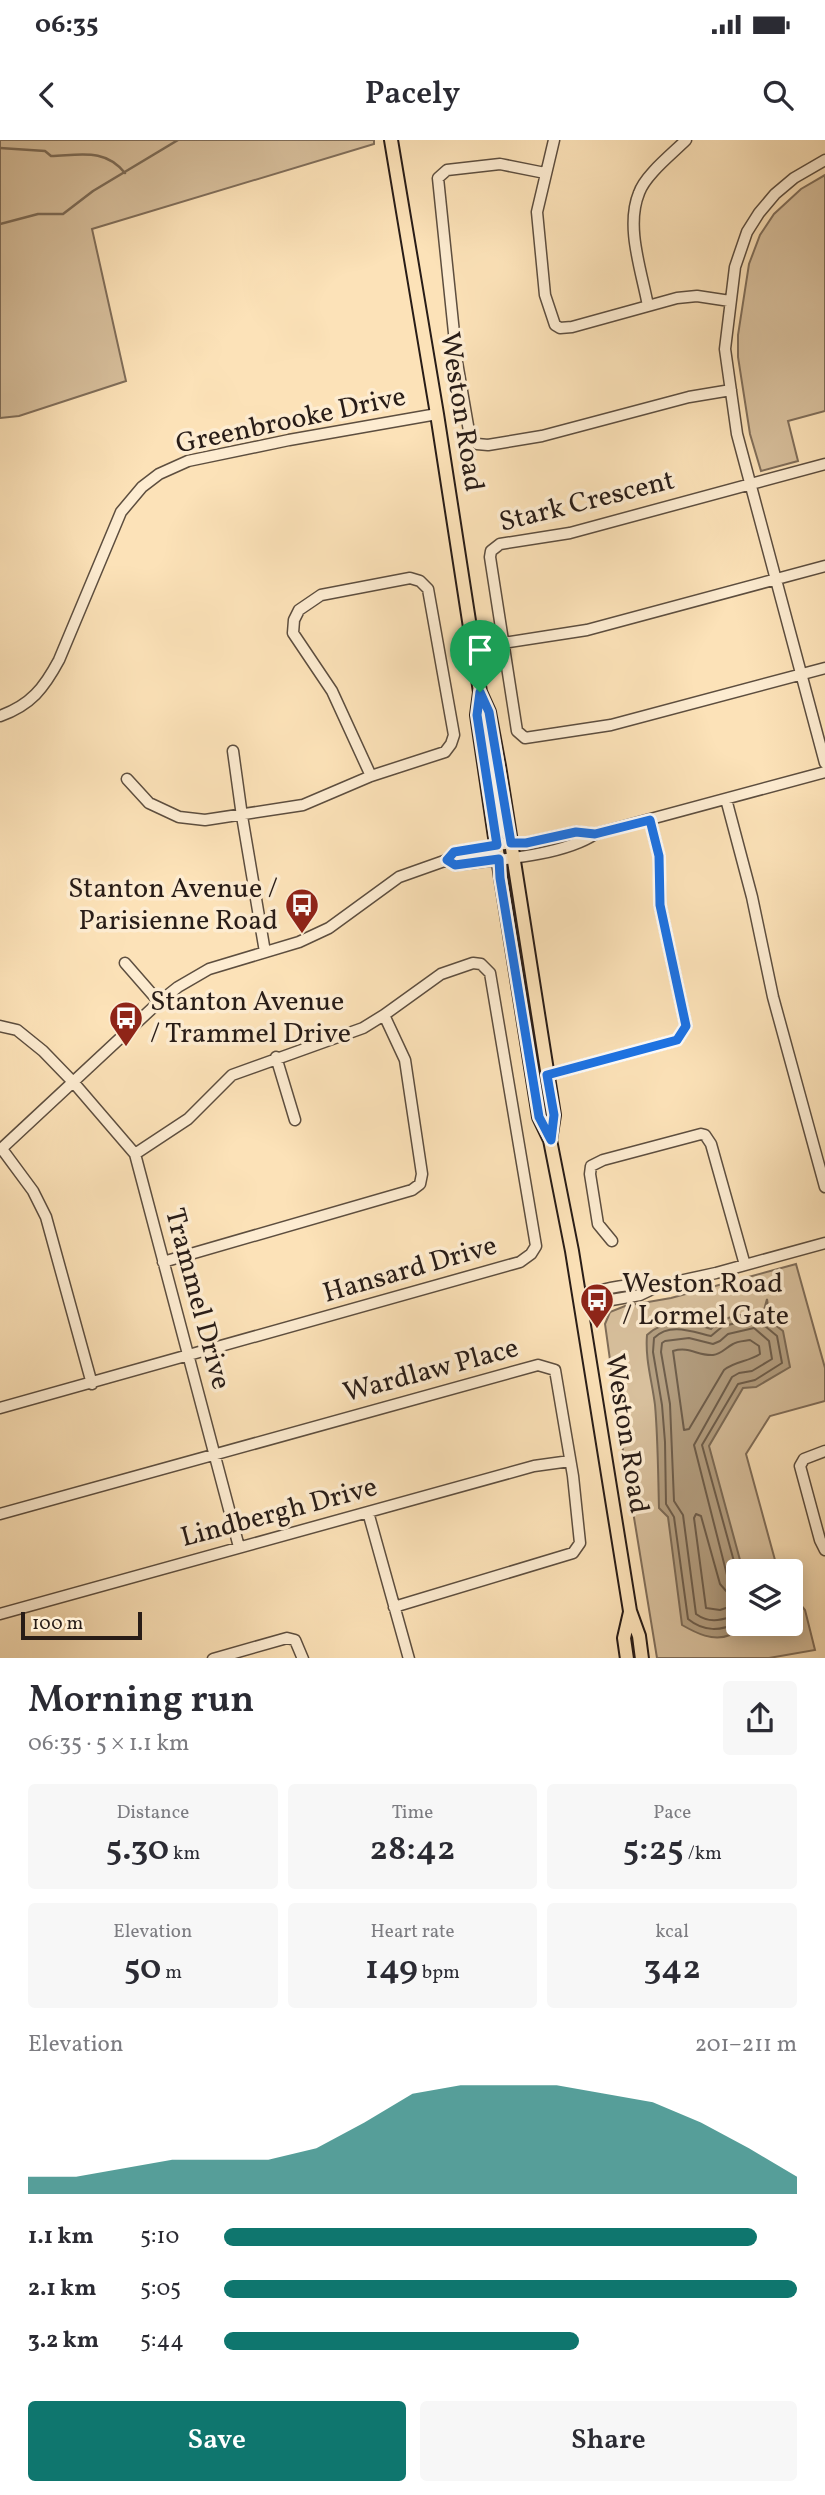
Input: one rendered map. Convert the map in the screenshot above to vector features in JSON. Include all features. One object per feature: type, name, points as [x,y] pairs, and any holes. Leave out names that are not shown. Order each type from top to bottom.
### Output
[{"type":"main road","name":"Weston Road","points":[[391,140],[480,692],[489,712],[511,843],[554,1115],[551,1140],[630,1611],[639,1636],[642,1658]]},
{"type":"main road","name":"Weston Road","points":[[480,692],[477,715],[500,878],[539,1117],[551,1140]]},
{"type":"main road","name":"Weston Road","points":[[627,1658],[624,1638],[630,1611]]},
{"type":"street","points":[[554,140],[537,204],[537,221],[545,295],[555,325],[560,328],[572,327],[689,296],[730,301]]},
{"type":"street","points":[[648,306],[634,230],[639,191],[686,140]]},
{"type":"street","points":[[825,160],[782,188],[759,213],[747,232],[738,255],[725,349],[737,434],[825,763]]},
{"type":"street","points":[[545,173],[500,164],[447,170],[438,178],[457,362],[470,437],[473,441],[488,445],[542,436],[689,397],[730,390]]},
{"type":"street","name":"Greenbrooke Drive","points":[[0,716],[36,697],[48,680],[59,660],[121,512],[142,487],[159,474],[188,461],[437,414]]},
{"type":"street","points":[[750,484],[825,464]]},
{"type":"street","name":"Stark Crescent","points":[[750,484],[570,533],[495,547],[491,551],[490,562],[517,731],[525,738],[611,726],[825,668]]},
{"type":"street","points":[[503,643],[587,630],[825,566]]},
{"type":"street","points":[[127,779],[149,803],[178,817],[205,820],[303,805],[371,776],[445,752],[452,744],[454,735],[428,589],[420,581],[410,578],[321,595],[299,610],[294,620],[293,633],[332,691],[371,776]]},
{"type":"street","points":[[233,751],[265,952]]},
{"type":"street","points":[[447,860],[455,865],[579,845],[595,834],[825,772]]},
{"type":"street","points":[[726,799],[752,897],[773,997],[825,1187]]},
{"type":"street","points":[[547,1075],[677,1040],[684,1032],[686,1026],[660,905],[659,856],[650,820]]},
{"type":"street","points":[[92,1384],[46,1217],[33,1191],[1,1150],[159,1002],[178,987],[209,970],[299,942],[329,928],[399,877],[447,860],[454,852],[526,843],[576,832],[595,834]]},
{"type":"street","points":[[125,963],[159,1002]]},
{"type":"street","name":"Hansard Drive","points":[[135,1154],[188,1119],[232,1074],[363,1028],[441,974],[473,963],[481,964],[490,972],[535,1230],[536,1246],[531,1254],[520,1262],[189,1355]]},
{"type":"street","points":[[163,1262],[412,1190],[420,1184],[422,1174],[405,1060],[384,1016]]},
{"type":"street","name":"Trammel Drive","points":[[0,1026],[17,1030],[43,1051],[135,1154],[239,1547]]},
{"type":"street","points":[[276,1057],[295,1120]]},
{"type":"street","points":[[612,1241],[598,1224],[590,1174],[592,1166],[603,1160],[701,1134],[705,1135],[711,1144],[745,1265]]},
{"type":"street","points":[[579,1298],[600,1302],[640,1295],[661,1285],[825,1243]]},
{"type":"street","points":[[0,1408],[189,1355]]},
{"type":"street","name":"Wardlaw Place","points":[[0,1514],[538,1365],[555,1370],[580,1543],[573,1553],[394,1607]]},
{"type":"street","points":[[825,1451],[804,1459],[800,1466],[820,1541],[825,1550]]},
{"type":"street","name":"Lindbergh Drive","points":[[0,1614],[534,1466],[570,1461]]},
{"type":"street","points":[[368,1512],[409,1658]]},
{"type":"street","points":[[214,1658],[287,1638],[295,1640],[303,1658]]},
{"type":"shaded area","points":[[0,140],[374,140],[374,144],[92,229],[126,381],[19,416],[0,418]]},
{"type":"shaded area","points":[[825,175],[825,411],[788,421],[798,461],[761,471],[750,434],[738,357],[738,335],[749,264],[760,235],[774,214],[801,189]]},
{"type":"shaded area","points":[[796,1264],[825,1368],[825,1401],[770,1416],[746,1454],[775,1559],[726,1559],[726,1636],[803,1636],[803,1608],[815,1650],[769,1658],[657,1658],[605,1324],[610,1312],[625,1306],[671,1298]]},
{"type":"water","points":[[767,1299],[770,1321],[783,1331],[790,1367],[756,1387],[743,1388],[709,1446],[740,1559],[726,1559],[727,1636],[717,1638],[699,1634],[682,1625],[668,1517],[659,1508],[656,1418],[647,1335],[662,1326],[678,1323],[711,1329],[719,1320],[764,1310]]},
{"type":"waterway","points":[[0,224],[38,214],[63,214],[93,191],[178,140]]},
{"type":"waterway","points":[[0,148],[45,151],[51,156],[101,156],[125,173]]},
{"type":"place","name":"Stanton Avenue / Parisienne Road","points":[[302,935]]},
{"type":"place","name":"Stanton Avenue / Trammel Drive","points":[[126,1048]]},
{"type":"place","name":"Weston Road / Lormel Gate","points":[[597,1330]]},
{"type":"route","points":[[480,692],[489,712],[511,843],[526,843],[576,832],[595,834],[650,820],[659,856],[658,894],[686,1026],[677,1040],[547,1075],[554,1115],[551,1140],[539,1117],[499,859],[455,865],[447,860],[454,852],[497,845],[477,715],[480,692]]}]
